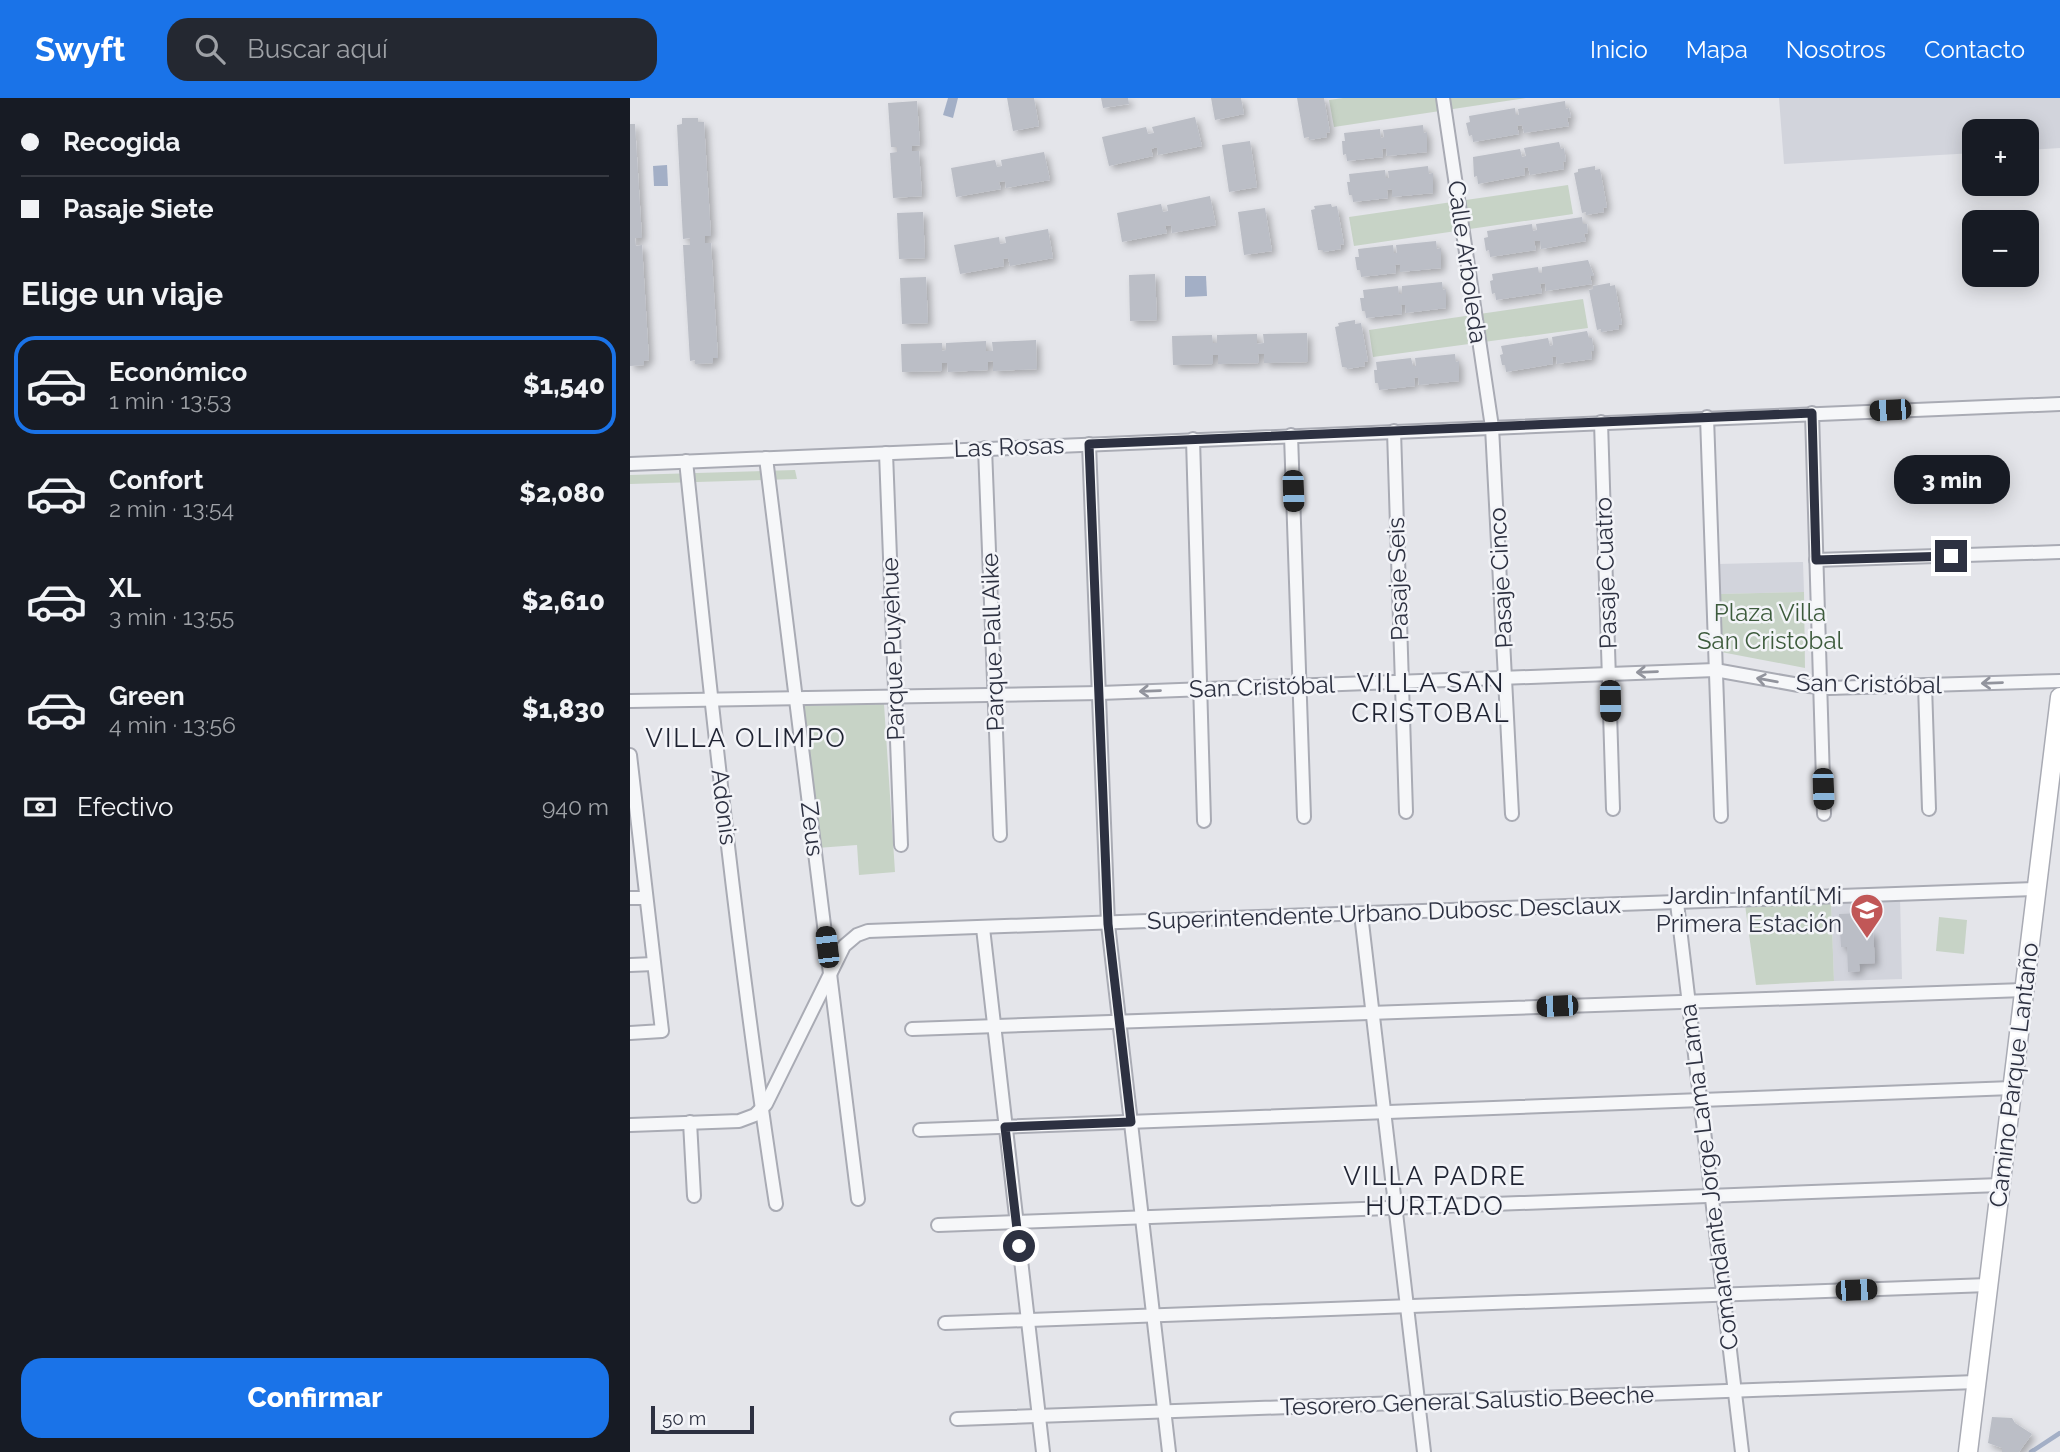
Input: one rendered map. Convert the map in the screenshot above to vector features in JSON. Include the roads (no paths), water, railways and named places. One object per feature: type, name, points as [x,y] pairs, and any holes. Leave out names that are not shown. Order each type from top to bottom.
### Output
[{"type":"main road","name":"Camino Parque Lantaño","points":[[1968,1452],[2060,697]]},
{"type":"street","name":"Calle Arboleda","points":[[1443,98],[1492,427]]},
{"type":"street","name":"Las Rosas","points":[[630,464],[2060,404]]},
{"type":"street","points":[[1812,413],[1824,814]]},
{"type":"street","points":[[1707,417],[1721,816]]},
{"type":"street","name":"Pasaje Cuatro","points":[[1601,422],[1613,809]]},
{"type":"street","name":"Pasaje Cinco","points":[[1492,427],[1513,814]]},
{"type":"street","name":"Pasaje Seis","points":[[1394,431],[1406,812]]},
{"type":"street","points":[[1291,435],[1304,817]]},
{"type":"street","points":[[1193,439],[1204,821]]},
{"type":"street","points":[[1089,444],[1108,924],[1169,1452]]},
{"type":"street","name":"Parque Pall Aike","points":[[985,448],[1000,835]]},
{"type":"street","name":"Parque Puyehue","points":[[886,453],[901,845]]},
{"type":"street","name":"Zeus","points":[[766,458],[858,1199]]},
{"type":"street","name":"Adonis","points":[[686,461],[711,701],[761,1110],[776,1204]]},
{"type":"street","points":[[1816,560],[2060,552]]},
{"type":"street","name":"San Cristóbal","points":[[630,701],[1100,693],[1715,670],[1820,688],[2060,681]]},
{"type":"street","points":[[1925,685],[1929,809]]},
{"type":"street","points":[[630,755],[634,829],[646,898],[662,1031],[630,1033]]},
{"type":"street","name":"Superintendente Urbano Dubosc Desclaux","points":[[761,1110],[844,946],[863,932],[2036,889]]},
{"type":"street","points":[[630,898],[646,898]]},
{"type":"street","name":"Comandante Jorge Lama Lama","points":[[1677,903],[1742,1452]]},
{"type":"street","points":[[1361,914],[1424,1452]]},
{"type":"street","points":[[983,928],[1043,1452]]},
{"type":"street","points":[[630,965],[654,964]]},
{"type":"street","points":[[912,1029],[2024,990]]},
{"type":"street","points":[[920,1130],[2012,1088]]},
{"type":"street","points":[[630,1125],[739,1121],[761,1110]]},
{"type":"street","points":[[690,1122],[694,1196]]},
{"type":"street","points":[[938,1225],[2000,1185]]},
{"type":"street","points":[[945,1323],[1988,1284]]},
{"type":"street","name":"Tesorero General Salustio Beeche","points":[[957,1419],[1976,1382]]},
{"type":"water","points":[[948,98],[958,98],[953,118],[943,115]]},
{"type":"water","points":[[667,165],[668,186],[654,186],[653,166]]},
{"type":"water","points":[[1185,276],[1206,276],[1207,296],[1185,297]]},
{"type":"waterway","points":[[2031,1452],[2060,1433]]},
{"type":"place","name":"Jardin Infantíl Mi Primera Estación","points":[[1867,940]]},
{"type":"district","name":"VILLA SAN CRISTOBAL","points":[[1431,698]]},
{"type":"district","name":"VILLA OLIMPO","points":[[746,738]]},
{"type":"district","name":"VILLA PADRE HURTADO","points":[[1435,1191]]},
{"type":"park label","name":"Plaza Villa San Cristobal","points":[[1770,627]]}]
